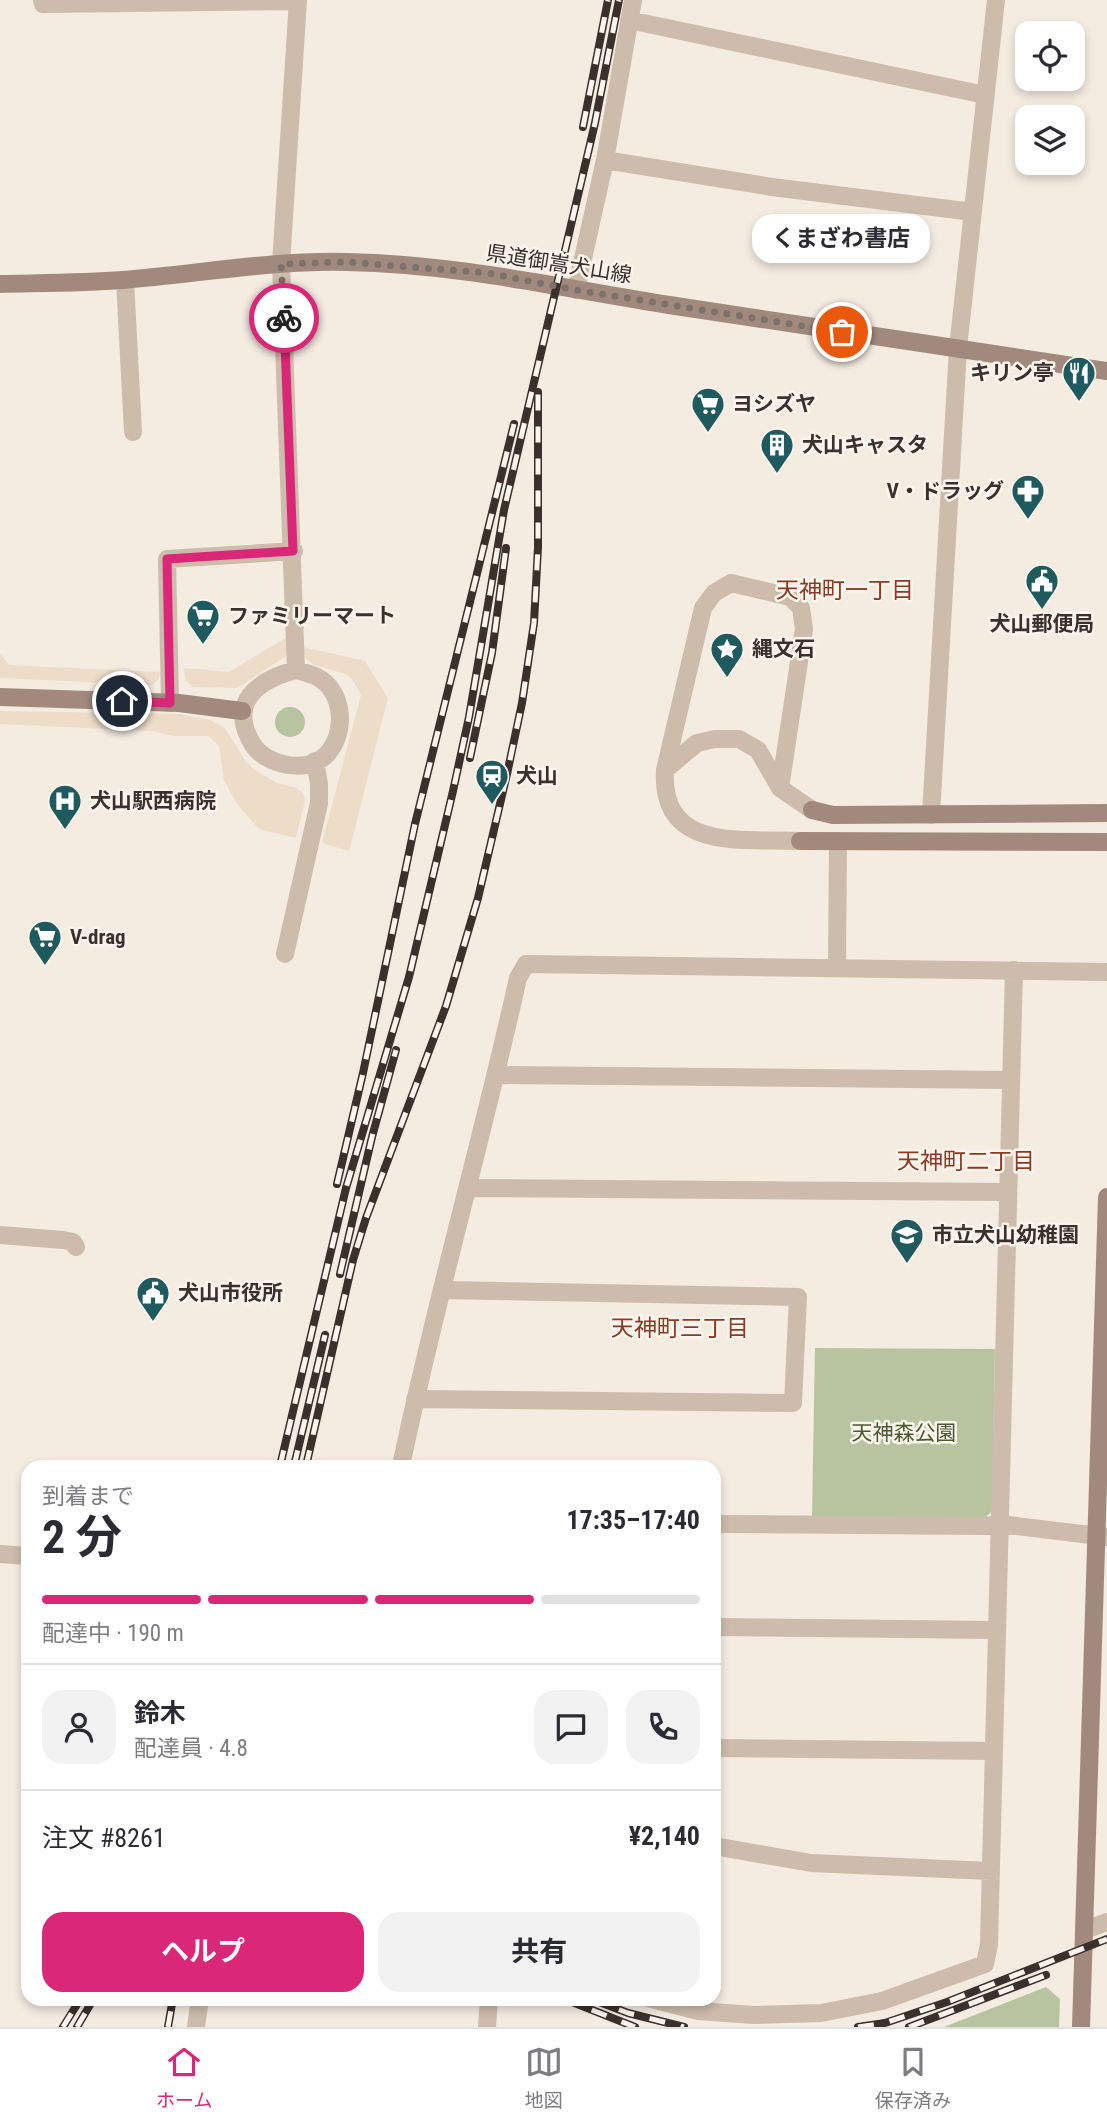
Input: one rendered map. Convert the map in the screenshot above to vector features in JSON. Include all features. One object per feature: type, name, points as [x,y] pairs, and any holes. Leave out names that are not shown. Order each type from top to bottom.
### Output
[{"type":"street","points":[[42,0],[43,4],[298,1],[281,264],[296,670]]},
{"type":"street","points":[[576,290],[605,160],[633,0]]},
{"type":"street","points":[[931,816],[958,348],[996,0]]},
{"type":"street","points":[[629,20],[985,95]]},
{"type":"street","points":[[605,160],[772,187],[973,212]]},
{"type":"street","name":"県道御嵩犬山線","points":[[0,284],[125,280],[281,264],[347,262],[487,273],[576,290],[1107,371]]},
{"type":"street","points":[[125,280],[133,432]]},
{"type":"street","points":[[170,703],[167,559],[293,551]]},
{"type":"street","points":[[780,788],[804,629],[801,608],[790,597],[731,583],[714,593],[703,608],[665,770],[668,804],[688,828],[708,837],[800,841],[1107,842]]},
{"type":"street","points":[[296,670],[318,677],[332,690],[340,712],[338,736],[324,757],[301,765],[275,763],[257,751],[245,732],[242,711],[251,692],[274,676],[296,670]]},
{"type":"street","points":[[0,696],[170,703],[242,711]]},
{"type":"street","points":[[665,770],[697,743],[715,739],[739,739],[758,750],[780,788],[812,810],[833,815],[1107,813]]},
{"type":"street","points":[[285,954],[319,803],[319,784],[314,761]]},
{"type":"street","points":[[836,967],[838,841]]},
{"type":"street","points":[[402,1460],[517,978],[526,964],[1107,972]]},
{"type":"street","points":[[679,2006],[698,2011],[754,2015],[821,2013],[882,2001],[985,1964],[989,1944],[1014,970]]},
{"type":"street","points":[[496,1075],[1011,1080]]},
{"type":"street","points":[[468,1188],[1009,1192]]},
{"type":"street","points":[[1081,2027],[1102,1536],[1100,1367],[1107,1197]]},
{"type":"street","points":[[0,1235],[63,1240],[73,1242],[76,1247]]},
{"type":"street","points":[[415,1399],[793,1403],[798,1297],[443,1290]]},
{"type":"street","points":[[721,1524],[1000,1524],[1102,1536]]},
{"type":"street","points":[[0,1554],[21,1556]]},
{"type":"street","points":[[721,1627],[997,1630]]},
{"type":"street","points":[[721,1748],[993,1751]]},
{"type":"street","points":[[721,1847],[811,1863],[990,1871]]},
{"type":"street","points":[[1085,1930],[1107,1922]]},
{"type":"street","points":[[196,2027],[199,2006]]},
{"type":"street","points":[[487,2027],[488,2006]]},
{"type":"green space","points":[[290,707],[296,708],[304,716],[304,728],[296,736],[290,737],[284,736],[276,728],[275,722],[276,716],[284,708]]},
{"type":"green space","name":"天神森公園","points":[[815,1348],[995,1349],[992,1511],[985,1518],[812,1516]]},
{"type":"green space","points":[[1046,1987],[1060,1999],[1059,2027],[944,2027]]},
{"type":"shaded area","points":[[289,636],[288,655],[237,688],[193,687],[185,679],[184,668],[229,672]]},
{"type":"shaded area","points":[[303,647],[365,661],[388,698],[349,851],[322,843],[361,695],[353,680],[346,674],[314,665],[305,658]]},
{"type":"shaded area","points":[[0,654],[9,665],[160,672],[153,685],[0,678]]},
{"type":"shaded area","points":[[0,711],[179,714],[210,720],[225,728],[246,762],[256,771],[303,793],[305,801],[296,838],[259,829],[237,804],[224,780],[219,746],[208,736],[0,724]]},
{"type":"railway","points":[[583,127],[608,0]]},
{"type":"railway","points":[[281,1460],[346,1188],[409,977],[453,791],[469,717],[504,510],[595,123],[619,0]]},
{"type":"railway","points":[[307,1460],[353,1260],[366,1218],[446,1006],[478,898],[507,774],[522,703],[534,623],[538,547],[538,392]]},
{"type":"railway","points":[[337,1184],[415,824],[514,424]]},
{"type":"railway","points":[[470,758],[492,653],[506,548]]},
{"type":"railway","points":[[340,1274],[372,1137],[396,1050]]},
{"type":"railway","points":[[295,1460],[325,1335]]},
{"type":"railway","points":[[858,2027],[885,2023],[947,2002],[1107,1939]]},
{"type":"railway","points":[[909,2027],[1046,1975]]},
{"type":"railway","points":[[63,2027],[76,2006]]},
{"type":"railway","points":[[77,2027],[89,2006]]},
{"type":"railway","points":[[168,2027],[172,2006]]},
{"type":"railway","points":[[582,2006],[635,2027]]},
{"type":"railway","points":[[610,2006],[684,2027]]},
{"type":"way so far","points":[[284,318],[281,264],[347,262],[487,273],[576,290],[842,332]]},
{"type":"place","name":"くまざわ書店","points":[[842,332]]},
{"type":"place","name":"キリン亭","points":[[1079,403]]},
{"type":"place","name":"ヨシズヤ","points":[[708,434]]},
{"type":"place","name":"犬山キャスタ","points":[[777,475]]},
{"type":"place","name":"V・ドラッグ","points":[[1028,521]]},
{"type":"place","name":"犬山郵便局","points":[[1042,611]]},
{"type":"place","name":"ファミリーマート","points":[[203,646]]},
{"type":"place","name":"縄文石","points":[[727,679]]},
{"type":"place","name":"犬山","points":[[492,806]]},
{"type":"place","name":"犬山駅西病院","points":[[65,831]]},
{"type":"place","name":"V-drag","points":[[45,967]]},
{"type":"place","name":"市立犬山幼稚園","points":[[907,1265]]},
{"type":"place","name":"犬山市役所","points":[[153,1323]]},
{"type":"district","name":"天神町一丁目","points":[[845,590]]},
{"type":"district","name":"天神町二丁目","points":[[966,1161]]},
{"type":"district","name":"天神町三丁目","points":[[680,1328]]},
{"type":"route","points":[[122,701],[170,703],[167,559],[293,551],[284,318]]}]
